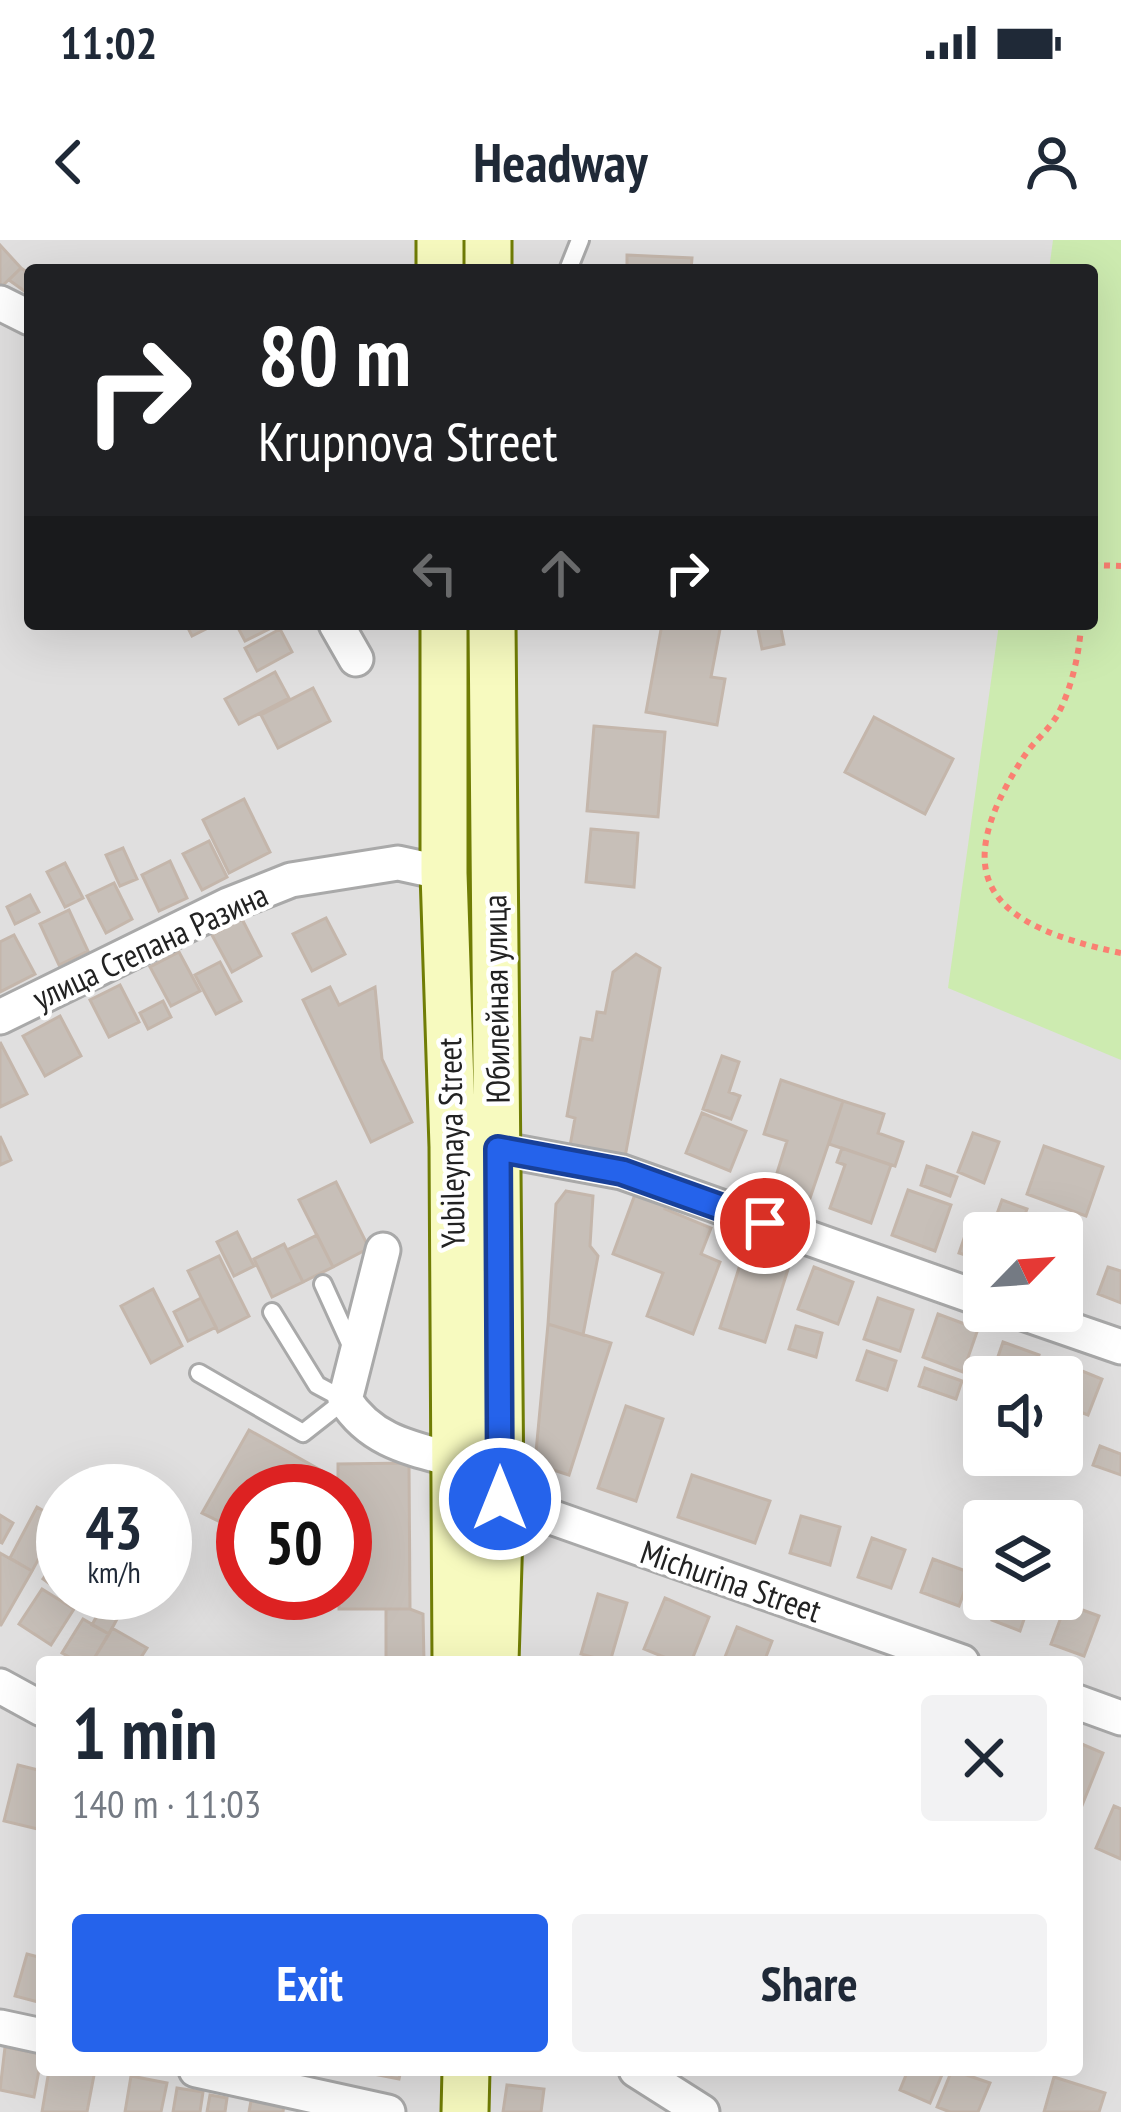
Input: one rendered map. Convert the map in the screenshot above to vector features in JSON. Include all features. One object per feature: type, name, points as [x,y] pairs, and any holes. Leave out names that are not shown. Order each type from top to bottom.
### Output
[{"type":"main road","name":"Yubileynaya Street","points":[[443,630],[456,1656]]},
{"type":"main road","name":"Юбилейная улица","points":[[492,630],[500,1499],[495,1656]]},
{"type":"main road","points":[[465,2112],[466,2076]]},
{"type":"street","points":[[339,630],[356,659]]},
{"type":"street","name":"улица Степана Разина","points":[[0,1017],[228,905],[291,880],[398,863],[444,873]]},
{"type":"street","points":[[498,1149],[622,1172],[963,1293]]},
{"type":"street","points":[[382,1250],[345,1400],[357,1419],[388,1442],[454,1460]]},
{"type":"street","points":[[1078,1332],[1121,1347]]},
{"type":"street","name":"Michurina Street","points":[[500,1499],[945,1656]]},
{"type":"street","points":[[0,1686],[36,1706]]},
{"type":"street","points":[[1083,1704],[1121,1718]]},
{"type":"street","points":[[0,2027],[36,2035]]},
{"type":"street","points":[[223,2076],[388,2112]]},
{"type":"street","points":[[645,2076],[702,2112]]},
{"type":"lane","points":[[323,1284],[356,1356]]},
{"type":"lane","points":[[199,1373],[303,1433],[345,1400],[317,1385],[272,1312]]},
{"type":"path","points":[[1080,630],[1058,715],[1024,756],[994,811],[983,871],[990,889],[1020,919],[1070,942],[1121,953]]},
{"type":"shaded area","points":[[0,240],[1121,240],[1121,2112],[0,2112]]},
{"type":"green space","points":[[1053,240],[1121,240],[1121,1060],[948,988],[998,630],[1098,630],[1098,264],[1050,264]]},
{"type":"building","points":[[0,245],[21,268],[0,288]]},
{"type":"building","points":[[627,255],[692,258],[692,264],[627,264]]},
{"type":"building","points":[[24,270],[24,291],[9,280]]},
{"type":"building","points":[[239,630],[267,630],[245,641]]},
{"type":"building","points":[[281,630],[292,652],[257,671],[245,648]]},
{"type":"building","points":[[661,630],[720,630],[711,677],[725,679],[717,725],[646,712]]},
{"type":"building","points":[[758,630],[781,630],[784,644],[762,649]]},
{"type":"building","points":[[275,672],[289,698],[239,724],[225,699]]},
{"type":"building","points":[[313,688],[330,721],[278,748],[261,715]]},
{"type":"building","points":[[874,717],[953,759],[925,814],[845,772]]},
{"type":"building","points":[[594,726],[665,732],[658,817],[587,811]]},
{"type":"building","points":[[244,799],[270,852],[229,873],[203,820]]},
{"type":"building","points":[[591,829],[638,833],[634,887],[586,882]]},
{"type":"building","points":[[209,841],[227,877],[202,890],[183,854]]},
{"type":"building","points":[[123,848],[137,879],[120,886],[106,855]]},
{"type":"building","points":[[170,861],[187,898],[159,911],[142,875]]},
{"type":"building","points":[[65,863],[83,898],[65,907],[47,872]]},
{"type":"building","points":[[114,883],[132,919],[106,933],[87,896]]},
{"type":"building","points":[[30,895],[39,912],[15,924],[7,907]]},
{"type":"building","points":[[69,910],[88,951],[59,965],[40,924]]},
{"type":"building","points":[[326,918],[345,954],[312,971],[293,934]]},
{"type":"building","points":[[242,919],[261,956],[232,972],[212,935]]},
{"type":"building","points":[[14,935],[35,974],[0,992],[0,942]]},
{"type":"building","points":[[179,952],[200,991],[171,1006],[150,967]]},
{"type":"building","points":[[636,954],[660,968],[625,1157],[570,1146],[575,1118],[567,1116],[581,1038],[592,1040],[597,1012],[605,1013],[613,972]]},
{"type":"building","points":[[220,962],[241,1001],[216,1014],[195,975]]},
{"type":"building","points":[[120,985],[139,1022],[109,1037],[90,1000]]},
{"type":"building","points":[[330,987],[339,1005],[375,987],[382,1059],[412,1122],[371,1142],[303,1000]]},
{"type":"building","points":[[163,1001],[171,1017],[148,1029],[140,1013]]},
{"type":"building","points":[[60,1016],[81,1056],[45,1076],[23,1036]]},
{"type":"building","points":[[0,1042],[27,1094],[0,1107]]},
{"type":"building","points":[[722,1056],[739,1062],[729,1092],[740,1096],[731,1119],[703,1109]]},
{"type":"building","points":[[781,1080],[843,1101],[809,1201],[772,1189],[787,1141],[764,1134]]},
{"type":"building","points":[[843,1101],[884,1114],[878,1133],[903,1142],[895,1166],[829,1144]]},
{"type":"building","points":[[702,1113],[746,1131],[730,1171],[686,1153]]},
{"type":"building","points":[[973,1133],[999,1142],[984,1183],[958,1172]]},
{"type":"building","points":[[0,1136],[11,1160],[0,1165]]},
{"type":"building","points":[[1044,1146],[1103,1167],[1086,1216],[1027,1194]]},
{"type":"building","points":[[842,1148],[891,1165],[871,1223],[830,1208],[845,1165],[837,1162]]},
{"type":"building","points":[[927,1166],[957,1177],[950,1196],[921,1185]]},
{"type":"building","points":[[336,1182],[369,1248],[333,1267],[299,1200]]},
{"type":"building","points":[[637,1189],[668,1200],[665,1209],[711,1228],[701,1254],[720,1262],[693,1334],[647,1316],[663,1273],[613,1254]]},
{"type":"building","points":[[908,1190],[951,1205],[935,1251],[892,1235]]},
{"type":"building","points":[[566,1191],[593,1196],[590,1246],[598,1256],[583,1335],[548,1324],[556,1204]]},
{"type":"building","points":[[1002,1200],[1027,1209],[1026,1212],[998,1212]]},
{"type":"building","points":[[237,1232],[254,1266],[234,1276],[217,1242]]},
{"type":"building","points":[[317,1235],[333,1267],[303,1282],[287,1250]]},
{"type":"building","points":[[284,1244],[303,1282],[272,1297],[254,1259]]},
{"type":"building","points":[[745,1249],[790,1263],[765,1342],[720,1328]]},
{"type":"building","points":[[219,1256],[249,1316],[218,1332],[188,1271]]},
{"type":"building","points":[[814,1267],[853,1282],[838,1324],[798,1309]]},
{"type":"building","points":[[1108,1267],[1121,1271],[1121,1303],[1098,1294]]},
{"type":"building","points":[[153,1289],[182,1346],[151,1363],[121,1306]]},
{"type":"building","points":[[201,1298],[216,1327],[188,1341],[174,1312]]},
{"type":"building","points":[[878,1298],[913,1310],[900,1351],[864,1339]]},
{"type":"building","points":[[938,1314],[963,1323],[963,1332],[977,1332],[969,1356],[963,1356],[963,1372],[923,1357]]},
{"type":"building","points":[[548,1324],[611,1343],[569,1475],[544,1467],[536,1452]]},
{"type":"building","points":[[796,1326],[822,1333],[816,1357],[789,1349]]},
{"type":"building","points":[[1003,1342],[1039,1355],[1039,1356],[998,1356]]},
{"type":"building","points":[[867,1351],[896,1361],[887,1390],[857,1380]]},
{"type":"building","points":[[925,1368],[962,1381],[956,1399],[919,1386]]},
{"type":"building","points":[[1083,1371],[1102,1379],[1088,1415],[1083,1413]]},
{"type":"building","points":[[626,1406],[663,1419],[636,1501],[598,1488]]},
{"type":"building","points":[[249,1430],[310,1464],[230,1464]]},
{"type":"building","points":[[1100,1446],[1121,1454],[1121,1475],[1093,1465]]},
{"type":"building","points":[[409,1463],[410,1609],[372,1609],[372,1464],[338,1464]]},
{"type":"building","points":[[692,1475],[770,1501],[755,1543],[678,1517]]},
{"type":"building","points":[[216,1488],[216,1520],[202,1513]]},
{"type":"building","points":[[36,1509],[36,1564],[32,1571],[10,1558]]},
{"type":"building","points":[[0,1515],[13,1523],[2,1543],[0,1542]]},
{"type":"building","points":[[801,1516],[840,1527],[830,1565],[790,1553]]},
{"type":"building","points":[[872,1538],[905,1550],[891,1588],[858,1577]]},
{"type":"building","points":[[0,1553],[32,1571],[1,1625],[0,1625]]},
{"type":"building","points":[[933,1559],[963,1570],[959,1606],[921,1592]]},
{"type":"building","points":[[598,1594],[627,1603],[612,1656],[581,1654]]},
{"type":"building","points":[[36,1598],[36,1620],[67,1620],[51,1645],[19,1624]]},
{"type":"building","points":[[665,1598],[709,1617],[693,1656],[661,1656],[644,1649]]},
{"type":"building","points":[[386,1609],[423,1614],[424,1656],[386,1656]]},
{"type":"building","points":[[1083,1610],[1099,1616],[1084,1656],[1051,1644],[1060,1620],[1083,1620]]},
{"type":"building","points":[[82,1620],[109,1634],[96,1656],[62,1653]]},
{"type":"building","points":[[95,1620],[117,1620],[109,1634],[92,1625]]},
{"type":"building","points":[[992,1620],[1024,1620],[1020,1631]]},
{"type":"building","points":[[737,1627],[772,1641],[766,1656],[725,1656]]},
{"type":"building","points":[[112,1628],[147,1648],[142,1656],[96,1656]]},
{"type":"building","points":[[1083,1745],[1103,1753],[1083,1803]]},
{"type":"building","points":[[18,1765],[36,1770],[36,1829],[4,1821]]},
{"type":"building","points":[[1114,1806],[1121,1809],[1121,1859],[1096,1848]]},
{"type":"building","points":[[27,1954],[36,1956],[36,2001],[15,1996]]},
{"type":"building","points":[[5,2047],[36,2053],[34,2097],[0,2090]]},
{"type":"building","points":[[48,2076],[94,2076],[87,2112],[42,2112]]},
{"type":"building","points":[[131,2076],[167,2083],[161,2112],[125,2112]]},
{"type":"building","points":[[906,2076],[941,2076],[930,2103],[900,2090]]},
{"type":"building","points":[[950,2076],[990,2083],[978,2112],[937,2107]]},
{"type":"building","points":[[1054,2077],[1105,2093],[1099,2112],[1044,2112]]},
{"type":"building","points":[[507,2085],[544,2089],[541,2112],[503,2112]]},
{"type":"building","points":[[177,2088],[203,2092],[200,2112],[173,2112]]},
{"type":"building","points":[[210,2095],[227,2098],[225,2112],[207,2112]]},
{"type":"building","points":[[251,2101],[284,2105],[283,2112],[249,2112]]},
{"type":"route","points":[[500,1499],[498,1149],[622,1172],[765,1223]]}]
